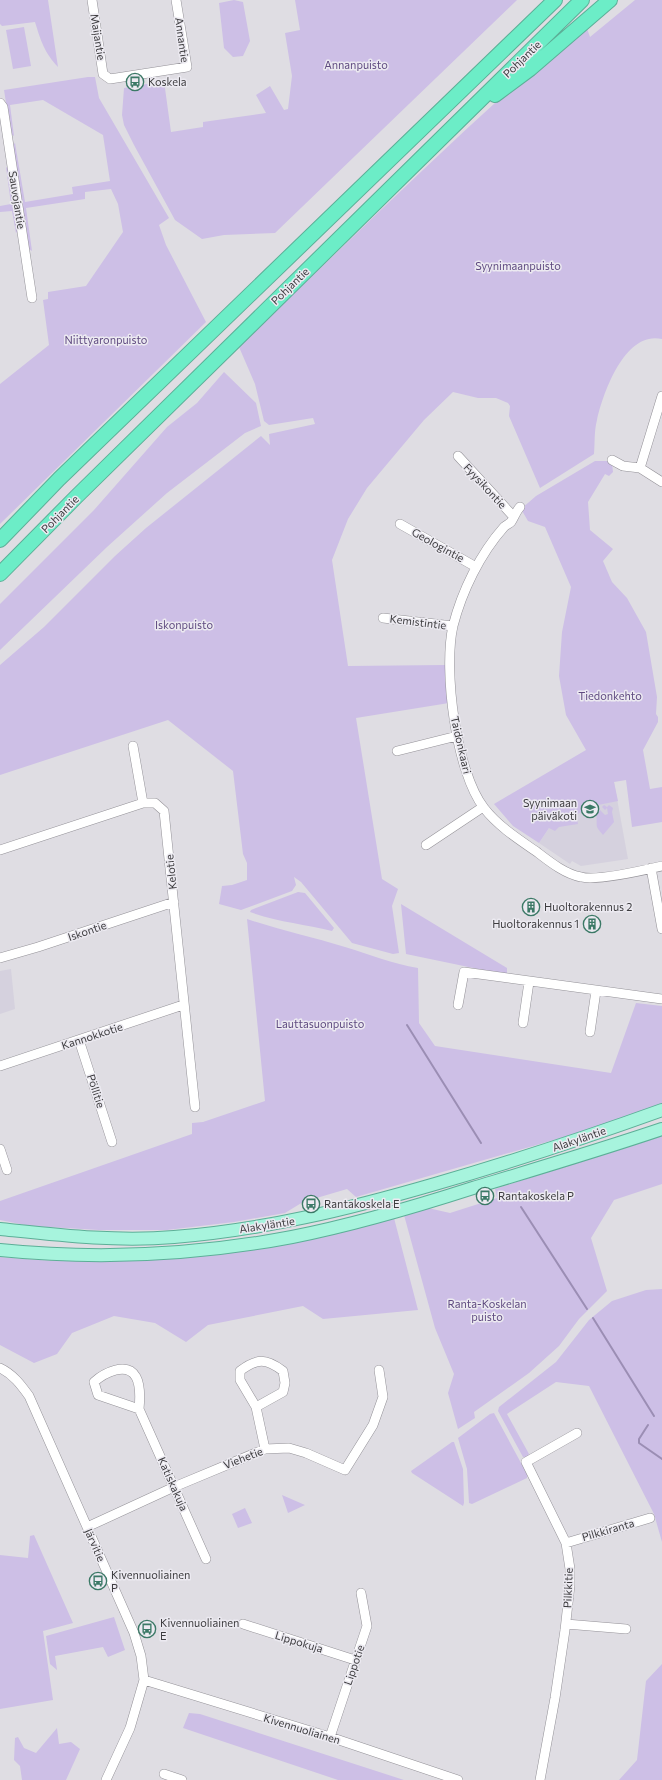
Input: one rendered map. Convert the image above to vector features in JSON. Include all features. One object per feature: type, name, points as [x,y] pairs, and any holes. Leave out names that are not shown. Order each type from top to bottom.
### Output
[{"type":"highway","name":"Pohjantie","points":[[0,540],[58,478],[555,0]]},
{"type":"highway","name":"Pohjantie","points":[[0,574],[76,497],[582,0]]},
{"type":"highway","points":[[452,128],[530,69],[610,0]]},
{"type":"main road","name":"Alakyläntie","points":[[0,1230],[97,1239],[173,1237],[289,1222],[334,1212],[453,1179],[565,1144],[662,1110]]},
{"type":"main road","name":"Alakyläntie","points":[[0,1250],[43,1255],[175,1253],[292,1237],[353,1223],[456,1194],[662,1129]]},
{"type":"street","name":"Maijantie","points":[[92,0],[103,74]]},
{"type":"street","name":"Annantie","points":[[103,74],[110,79],[187,67],[176,0]]},
{"type":"street","name":"Sauvojantie","points":[[0,103],[3,106],[32,298]]},
{"type":"street","points":[[640,468],[662,396]]},
{"type":"street","name":"Fyysikontie","points":[[458,456],[513,516]]},
{"type":"street","points":[[612,460],[623,466],[640,468],[662,482]]},
{"type":"street","name":"Taidonkaari","points":[[520,506],[513,516],[512,521],[501,530],[476,566],[453,626],[450,649],[449,682],[457,736],[468,776],[483,807],[514,837],[564,870],[576,875],[595,878],[662,866]]},
{"type":"street","name":"Geologintie","points":[[400,524],[476,566]]},
{"type":"street","name":"Kemistintie","points":[[383,618],[453,626]]},
{"type":"street","points":[[396,751],[457,736]]},
{"type":"street","points":[[0,850],[143,803],[133,746]]},
{"type":"street","name":"Kelotie","points":[[143,803],[155,803],[164,811],[183,1005],[195,1107]]},
{"type":"street","points":[[426,844],[483,807]]},
{"type":"street","points":[[651,868],[662,929]]},
{"type":"street","name":"Iskontie","points":[[0,958],[39,947],[174,902]]},
{"type":"street","points":[[458,1005],[464,972],[662,999]]},
{"type":"street","points":[[523,1023],[529,982]]},
{"type":"street","points":[[590,1032],[596,991]]},
{"type":"street","name":"Kannokkotie","points":[[0,1066],[183,1005]]},
{"type":"street","name":"Pöllitie","points":[[79,1040],[112,1142]]},
{"type":"street","points":[[0,1149],[7,1170]]},
{"type":"street","points":[[256,1407],[283,1392],[285,1383],[283,1371],[271,1362],[259,1361],[247,1366],[240,1372],[240,1380],[256,1407],[265,1449]]},
{"type":"street","name":"Järvitie","points":[[0,1368],[19,1382],[30,1396],[134,1633],[141,1656],[144,1680],[130,1728],[106,1780]]},
{"type":"street","name":"Katiskakuja","points":[[139,1409],[98,1395],[94,1382],[109,1371],[122,1369],[130,1371],[136,1376],[139,1385],[139,1409],[206,1559]]},
{"type":"street","name":"Viehetie","points":[[87,1527],[174,1487],[265,1449],[294,1450],[345,1470],[373,1424],[383,1397],[379,1370]]},
{"type":"street","name":"Pilkkitie","points":[[540,1780],[555,1698],[570,1585],[566,1542],[526,1462],[577,1433]]},
{"type":"street","name":"Pilkkiranta","points":[[566,1542],[650,1518]]},
{"type":"street","name":"Lippotie","points":[[330,1737],[367,1626],[361,1593]]},
{"type":"street","name":"Lippokuja","points":[[243,1624],[355,1660]]},
{"type":"street","points":[[566,1624],[626,1629]]},
{"type":"street","name":"Kivennuoliainen","points":[[144,1680],[330,1737],[458,1780]]},
{"type":"street","points":[[164,1774],[182,1780]]},
{"type":"shaded area","name":"Syynimaan päiväkoti","points":[[610,760],[628,859],[581,866],[572,861],[570,864],[539,843],[549,828]]},
{"type":"shaded area","points":[[11,969],[15,1009],[0,1014],[0,971]]},
{"type":"green space","points":[[0,0],[48,0],[58,67],[49,56],[39,35],[35,22],[2,26],[0,24]]},
{"type":"green space","points":[[234,0],[243,2],[250,41],[243,56],[233,57],[224,48],[219,3]]},
{"type":"green space","name":"Annanpuisto","points":[[295,0],[517,0],[275,233],[224,235],[202,239],[175,220],[134,145],[124,125],[122,115],[124,88],[164,81],[171,132],[203,127],[203,122],[266,113],[256,95],[270,86],[284,110],[288,109],[292,76],[285,33],[300,30]]},
{"type":"green space","points":[[635,0],[662,0],[662,339],[649,339],[637,344],[618,366],[610,380],[600,408],[595,428],[594,454],[540,488],[509,416],[510,406],[508,403],[496,398],[478,398],[453,392],[424,420],[367,488],[348,519],[332,560],[348,666],[445,665],[449,703],[356,718],[382,879],[398,889],[392,906],[399,953],[393,954],[352,943],[301,882],[294,877],[296,885],[292,891],[241,910],[219,904],[222,886],[232,885],[247,880],[247,863],[243,854],[233,771],[168,720],[0,775],[0,665],[44,627],[115,556],[146,528],[261,436],[270,445],[269,434],[315,424],[313,418],[269,425],[264,421],[255,384],[239,347],[410,182],[540,62],[585,23],[590,37]]},
{"type":"green space","points":[[24,27],[31,66],[13,69],[6,30]]},
{"type":"green space","name":"Niittyaronpuisto","points":[[95,77],[99,98],[169,218],[159,225],[166,245],[206,322],[0,524],[0,384],[49,345],[43,300],[48,299],[48,292],[86,286],[123,232],[118,204],[111,189],[85,192],[85,199],[26,208],[32,251],[29,249],[13,145],[15,143],[25,202],[73,194],[72,187],[110,181],[103,135],[43,100],[10,105],[14,136],[11,134],[4,90]]},
{"type":"green space","points":[[6,167],[10,170],[19,230],[16,233],[12,211],[0,212],[0,206],[11,204]]},
{"type":"green space","points":[[224,372],[256,403],[261,426],[245,433],[167,493],[107,547],[0,650],[0,604],[94,510],[167,427],[197,403]]},
{"type":"green space","name":"Tiedonkehto","points":[[595,461],[611,461],[613,472],[609,476],[605,474],[588,502],[590,530],[613,549],[603,561],[612,582],[627,598],[646,632],[657,697],[656,714],[658,717],[658,722],[643,750],[650,789],[662,787],[662,822],[632,827],[626,780],[614,782],[618,801],[593,806],[597,813],[600,810],[605,815],[608,814],[607,808],[605,810],[602,807],[604,805],[607,807],[609,805],[613,808],[612,812],[614,822],[603,835],[597,827],[596,812],[589,807],[576,815],[573,814],[573,819],[577,819],[578,824],[559,827],[555,831],[549,828],[539,843],[513,826],[494,804],[586,750],[566,715],[559,676],[562,632],[571,587],[545,527],[528,521],[521,509],[536,496]]},
{"type":"green space","points":[[298,892],[305,893],[334,928],[332,931],[270,918],[250,912],[251,910]]},
{"type":"green space","points":[[401,904],[507,968],[507,975],[406,954]]},
{"type":"green space","name":"Lauttasuonpuisto","points":[[247,919],[418,968],[419,1023],[435,1046],[611,1073],[636,1003],[662,1006],[662,1105],[564,1137],[356,1197],[347,1189],[303,1202],[285,1213],[234,1222],[167,1230],[99,1230],[30,1226],[0,1220],[0,1201],[192,1134],[192,1123],[203,1122],[265,1101]]},
{"type":"green space","name":"Ranta-Koskelan puisto","points":[[662,1135],[662,1184],[614,1200],[591,1238],[607,1291],[579,1319],[559,1346],[529,1373],[474,1412],[475,1418],[458,1429],[448,1393],[454,1374],[435,1328],[404,1215],[428,1208],[450,1213],[497,1198],[495,1189]]},
{"type":"green space","points":[[394,1218],[418,1310],[323,1319],[303,1306],[208,1325],[186,1342],[155,1323],[114,1316],[72,1333],[57,1354],[34,1363],[0,1345],[0,1257],[60,1261],[118,1261],[176,1257],[296,1241],[355,1229]]},
{"type":"green space","points":[[662,1289],[662,1542],[654,1514],[589,1386],[556,1382],[507,1414],[529,1454],[527,1457],[523,1457],[498,1411],[499,1407],[556,1362],[589,1320],[612,1301],[646,1290]]},
{"type":"green space","points":[[494,1413],[527,1474],[527,1478],[472,1504],[469,1503],[467,1469],[458,1438],[490,1414]]},
{"type":"green space","points":[[454,1442],[463,1469],[463,1506],[411,1471]]},
{"type":"green space","points":[[282,1495],[305,1505],[288,1513]]},
{"type":"green space","points":[[245,1508],[252,1523],[238,1528],[232,1514]]},
{"type":"green space","points":[[34,1535],[73,1623],[43,1631],[53,1700],[0,1709],[0,1555],[28,1558],[30,1536]]},
{"type":"green space","points":[[114,1617],[125,1650],[108,1657],[103,1647],[55,1656],[57,1670],[50,1664],[46,1636]]},
{"type":"green space","points":[[662,1664],[662,1780],[619,1780],[637,1760],[646,1681]]},
{"type":"green space","points":[[189,1713],[200,1714],[404,1780],[338,1780],[183,1728]]},
{"type":"green space","points":[[57,1728],[59,1744],[71,1742],[80,1749],[66,1780],[22,1780],[20,1766],[14,1760],[15,1738],[18,1737],[24,1748],[36,1753]]},
{"type":"waterway","points":[[407,1025],[481,1143]]},
{"type":"waterway","points":[[521,1207],[587,1309]]},
{"type":"waterway","points":[[593,1318],[654,1416]]},
{"type":"waterway","points":[[648,1425],[639,1439],[639,1443],[662,1459]]},
{"type":"place","name":"Koskela","points":[[135,82]]},
{"type":"place","name":"Syynimaan päiväkoti","points":[[590,809]]},
{"type":"place","name":"Huoltorakennus 2","points":[[531,907]]},
{"type":"place","name":"Huoltorakennus 1","points":[[592,924]]},
{"type":"place","name":"Rantakoskela P","points":[[485,1196]]},
{"type":"place","name":"Rantakoskela E","points":[[311,1204]]},
{"type":"place","name":"Kivennuoliainen P","points":[[98,1581]]},
{"type":"place","name":"Kivennuoliainen E","points":[[147,1629]]},
{"type":"park label","name":"Syynimaanpuisto","points":[[518,266]]},
{"type":"park label","name":"Iskonpuisto","points":[[184,625]]}]
